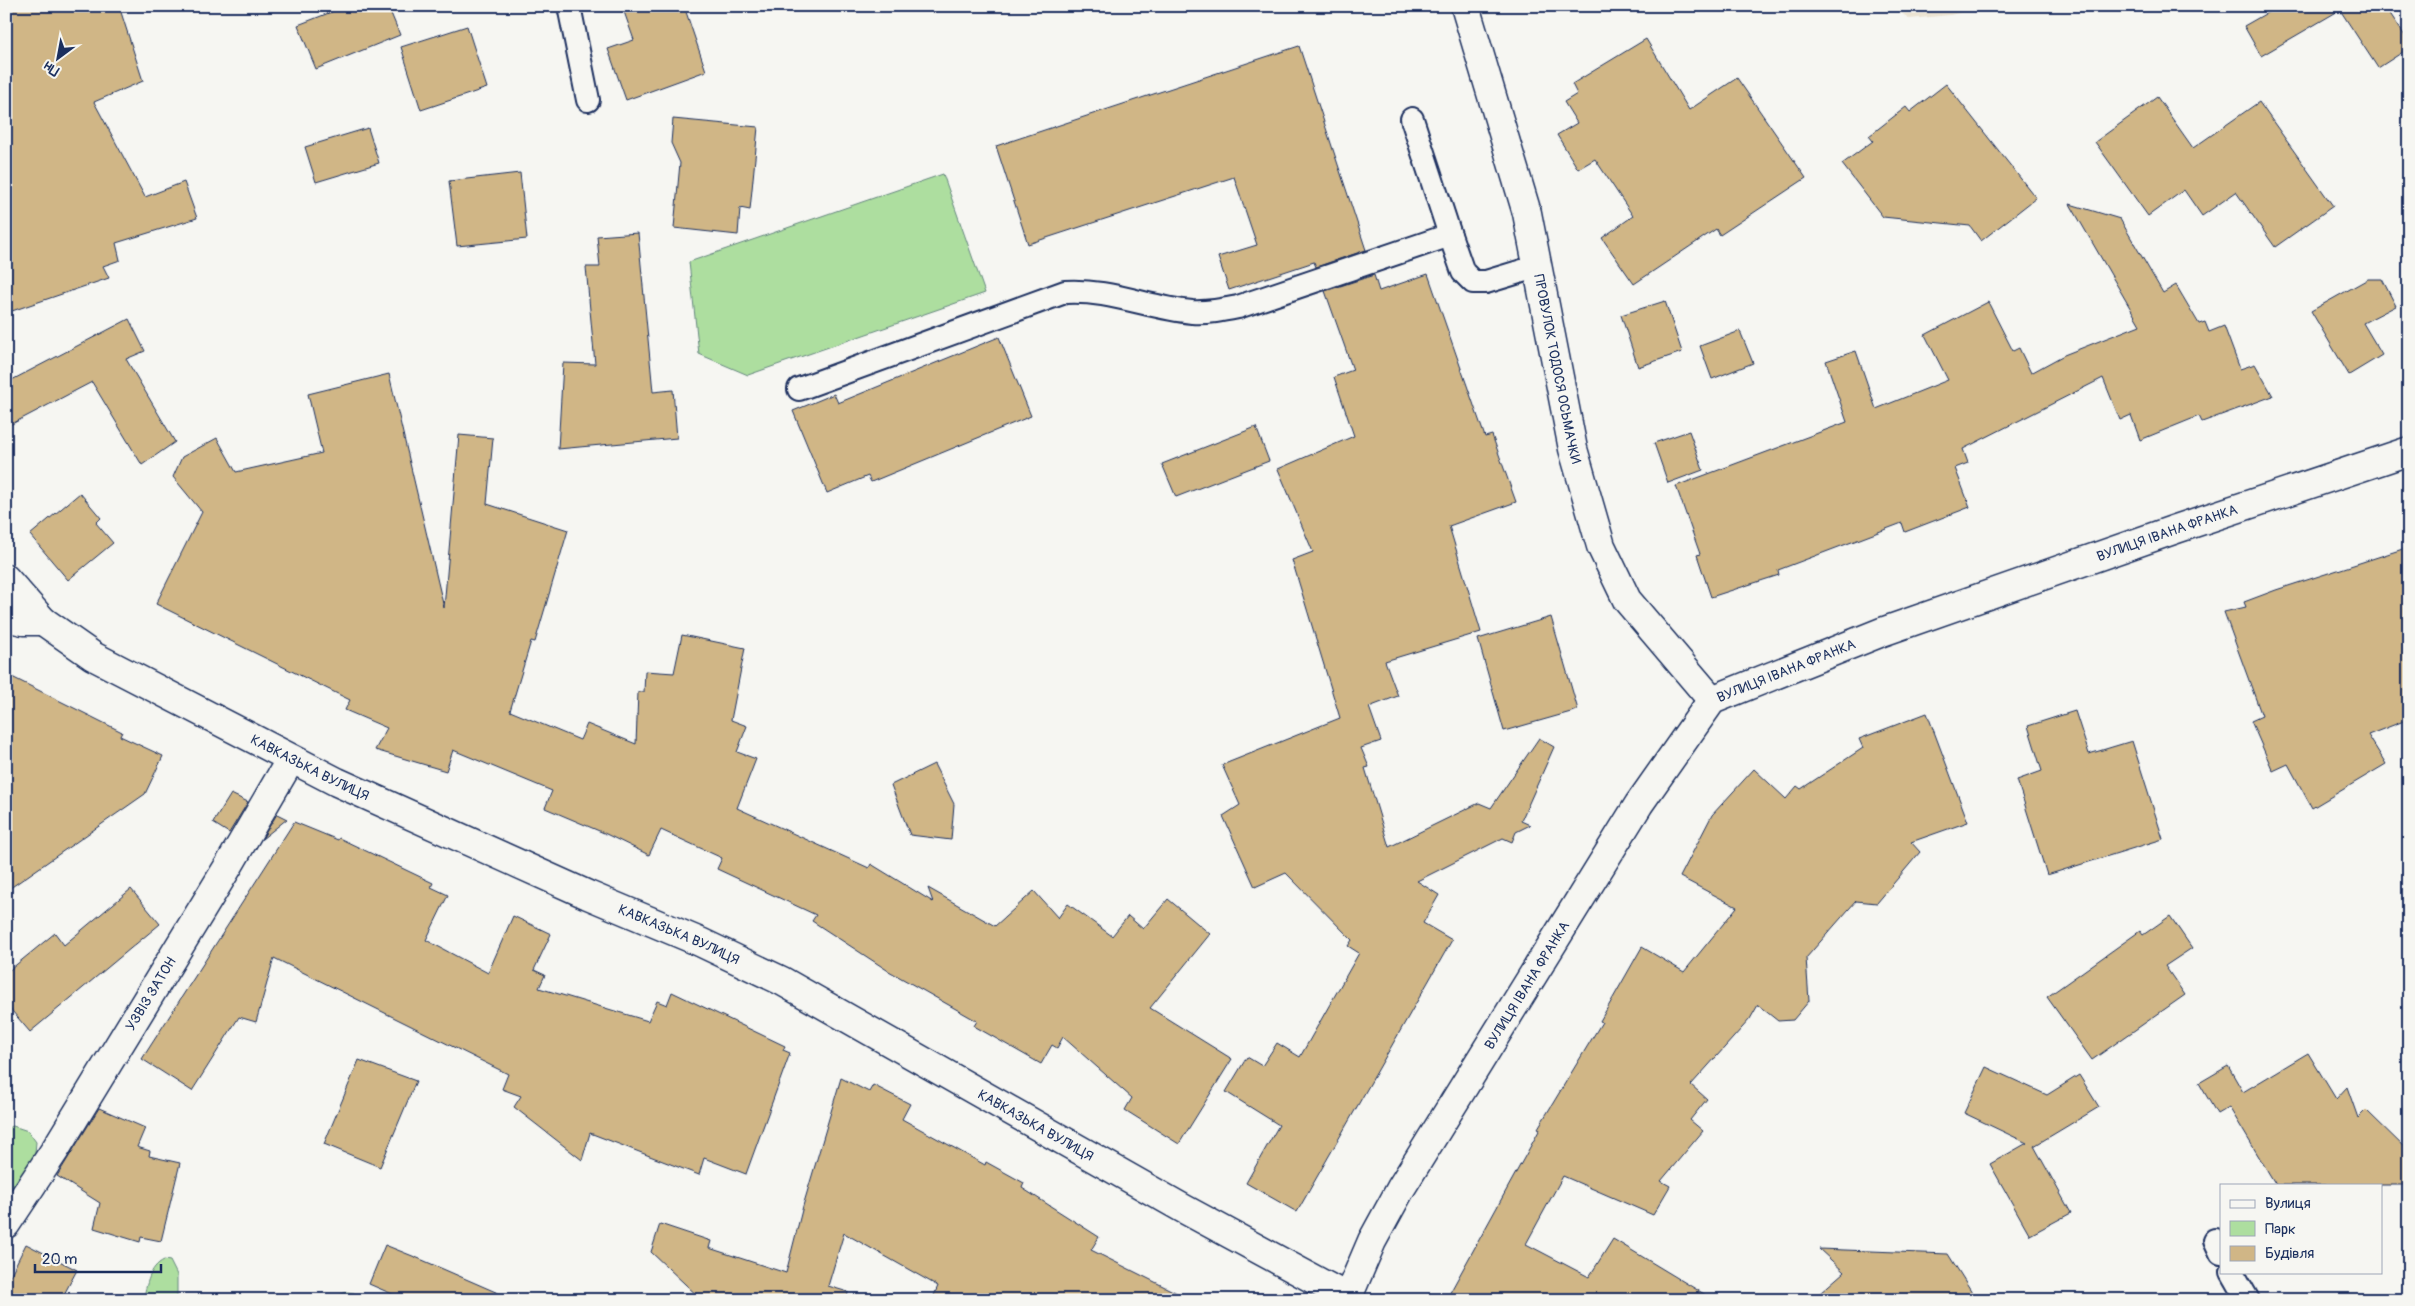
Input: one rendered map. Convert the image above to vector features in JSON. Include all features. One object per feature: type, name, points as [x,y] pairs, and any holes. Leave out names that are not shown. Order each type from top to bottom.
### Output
[{"type":"street","name":"ПРОВУЛОК ТОДОСЯ ОСЬМАЧКИ","points":[[1465,6],[1528,213],[1573,449],[1601,546],[1627,600],[1712,700]]},
{"type":"street","name":"ВУЛИЦЯ ІВАНА ФРАНКА","points":[[1350,1298],[1372,1241],[1401,1188],[1639,804],[1712,700],[1882,632],[2176,529],[2409,451]]},
{"type":"street","name":"КАВКАЗЬКА ВУЛИЦЯ","points":[[6,580],[43,622],[93,656],[292,759],[484,849],[700,942],[782,981],[1191,1213],[1350,1298]]},
{"type":"street","points":[[6,617],[23,621],[43,622]]},
{"type":"street","name":"УЗВІЗ ЗАТОН","points":[[6,1224],[55,1150],[292,759]]},
{"type":"lane","points":[[570,6],[588,100]]},
{"type":"lane","points":[[1412,119],[1463,272],[1474,282],[1486,282],[1539,266]]},
{"type":"lane","points":[[799,389],[1065,292],[1084,291],[1192,312],[1216,312],[1238,307],[1450,236]]},
{"type":"lane","points":[[2233,1274],[2248,1300]]},
{"type":"shaded area","points":[[1891,6],[1990,6],[1950,15],[1910,19]]},
{"type":"green space","points":[[943,174],[985,293],[748,375],[699,354],[689,262]]},
{"type":"green space","points":[[13,1126],[28,1131],[36,1142],[35,1153],[6,1197],[6,1128]]},
{"type":"green space","points":[[164,1260],[170,1261],[177,1275],[177,1300],[143,1300],[152,1272]]},
{"type":"green space","points":[[347,1292],[354,1293],[363,1300],[326,1300]]},
{"type":"building","points":[[6,6],[119,6],[143,81],[94,102],[145,197],[184,182],[197,218],[116,243],[120,260],[103,266],[109,278],[6,313]]},
{"type":"building","points":[[347,6],[388,6],[400,35],[316,69],[298,25]]},
{"type":"building","points":[[622,6],[684,6],[706,71],[626,100],[608,49],[634,40]]},
{"type":"building","points":[[2279,6],[2385,6],[2409,42],[2409,48],[2378,68],[2340,10],[2261,56],[2244,26]]},
{"type":"building","points":[[467,26],[487,88],[421,110],[401,47]]},
{"type":"building","points":[[1646,39],[1689,110],[1737,78],[1806,178],[1720,235],[1716,229],[1634,284],[1602,238],[1633,216],[1595,159],[1578,169],[1557,135],[1577,123],[1564,102],[1577,94],[1572,84]]},
{"type":"building","points":[[1299,46],[1366,250],[1316,267],[1314,262],[1229,290],[1218,257],[1257,245],[1234,177],[1028,244],[996,146]]},
{"type":"building","points":[[1946,84],[2036,198],[1981,241],[1970,226],[1883,217],[1842,164],[1873,141],[1869,136],[1906,107],[1910,112]]},
{"type":"building","points":[[2157,97],[2193,148],[2259,102],[2333,206],[2275,247],[2236,192],[2202,216],[2184,190],[2148,216],[2095,142]]},
{"type":"building","points":[[673,119],[758,127],[750,210],[740,208],[738,235],[674,228],[680,163],[671,143]]},
{"type":"building","points":[[368,128],[379,163],[316,182],[305,147]]},
{"type":"building","points":[[520,173],[527,239],[457,246],[449,181]]},
{"type":"building","points":[[2070,204],[2120,219],[2163,293],[2176,285],[2199,324],[2205,322],[2209,332],[2224,326],[2240,369],[2255,364],[2273,396],[2202,422],[2199,416],[2140,440],[2131,415],[2120,420],[2103,378],[1963,449],[1968,463],[1955,468],[1970,507],[1905,532],[1902,523],[1778,570],[1779,575],[1711,597],[1697,555],[1700,554],[1676,486],[1847,422],[1826,361],[1856,351],[1876,409],[1948,380],[1925,335],[1988,302],[2013,351],[2019,348],[2031,373],[2064,355],[2140,325]]},
{"type":"building","points":[[638,233],[653,392],[673,390],[677,438],[558,449],[563,363],[595,364],[586,267],[600,267],[597,236]]},
{"type":"building","points":[[1428,274],[1485,437],[1492,435],[1516,502],[1449,526],[1481,632],[1385,661],[1398,696],[1369,707],[1381,741],[1361,748],[1369,767],[1365,768],[1389,847],[1479,803],[1491,808],[1539,738],[1554,747],[1521,821],[1530,825],[1516,832],[1512,842],[1503,838],[1417,881],[1439,895],[1423,923],[1452,940],[1297,1212],[1246,1183],[1279,1125],[1226,1092],[1247,1057],[1262,1066],[1277,1043],[1300,1057],[1359,953],[1348,946],[1352,940],[1286,873],[1255,887],[1223,816],[1240,805],[1222,765],[1340,718],[1292,560],[1313,552],[1278,469],[1354,436],[1334,377],[1353,370],[1325,291],[1374,275],[1379,291]]},
{"type":"building","points":[[2368,279],[2382,279],[2396,306],[2363,323],[2382,355],[2349,375],[2311,311]]},
{"type":"building","points":[[1665,301],[1682,352],[1638,367],[1621,315]]},
{"type":"building","points":[[129,319],[145,351],[126,359],[175,442],[142,465],[92,382],[6,427],[6,383]]},
{"type":"building","points":[[1740,331],[1753,363],[1712,379],[1700,346]]},
{"type":"building","points":[[999,337],[1031,416],[871,482],[868,476],[827,493],[793,411],[834,394],[838,403]]},
{"type":"building","points":[[389,374],[444,608],[459,435],[493,438],[487,504],[568,530],[535,642],[531,641],[510,711],[580,740],[587,724],[636,744],[638,692],[644,692],[645,671],[674,673],[682,635],[745,648],[731,720],[747,726],[737,752],[756,759],[737,808],[869,868],[871,864],[933,902],[928,888],[995,926],[1034,891],[1058,918],[1068,904],[1112,936],[1128,916],[1143,929],[1168,899],[1210,934],[1150,1008],[1232,1059],[1179,1144],[1125,1110],[1132,1098],[1063,1037],[1057,1048],[1052,1045],[1041,1064],[974,1026],[977,1021],[887,970],[812,921],[816,915],[717,869],[722,858],[661,830],[649,855],[604,833],[545,808],[552,791],[453,750],[446,771],[375,750],[387,728],[345,710],[350,700],[156,604],[202,512],[173,477],[182,457],[217,438],[236,472],[322,453],[308,394]]},
{"type":"building","points":[[1256,427],[1269,461],[1176,497],[1162,464]]},
{"type":"building","points":[[1689,431],[1703,470],[1668,483],[1654,443]]},
{"type":"building","points":[[80,493],[101,518],[96,523],[113,543],[68,580],[30,535]]},
{"type":"building","points":[[2409,547],[2409,719],[2368,735],[2386,764],[2312,808],[2288,764],[2273,771],[2251,721],[2262,716],[2224,612],[2246,607],[2244,602],[2276,590]]},
{"type":"building","points":[[1551,617],[1578,710],[1504,731],[1478,639]]},
{"type":"building","points":[[6,674],[122,732],[120,736],[163,756],[145,794],[6,891]]},
{"type":"building","points":[[2075,711],[2089,754],[2132,741],[2163,839],[2047,875],[2017,780],[2042,771],[2028,726]]},
{"type":"building","points":[[1927,713],[1968,822],[1911,842],[1920,852],[1877,903],[1856,901],[1806,958],[1809,1001],[1793,1020],[1778,1021],[1758,1005],[1750,1019],[1691,1085],[1707,1099],[1690,1120],[1703,1131],[1661,1181],[1670,1186],[1653,1215],[1563,1176],[1526,1244],[1589,1277],[1613,1239],[1714,1300],[1446,1300],[1540,1129],[1538,1128],[1602,1022],[1600,1021],[1642,947],[1684,972],[1737,907],[1680,877],[1712,815],[1754,769],[1786,799],[1797,786],[1801,789],[1863,748],[1859,739]]},
{"type":"building","points":[[934,764],[954,804],[951,840],[910,835],[891,785]]},
{"type":"building","points":[[231,794],[248,802],[229,833],[213,823]]},
{"type":"building","points":[[277,814],[287,819],[262,839]]},
{"type":"building","points":[[294,822],[338,840],[339,838],[433,883],[431,887],[448,895],[426,940],[488,973],[513,916],[551,934],[534,970],[545,975],[539,988],[648,1021],[657,1001],[667,1005],[672,992],[785,1046],[783,1050],[790,1053],[746,1174],[704,1158],[699,1175],[590,1133],[582,1160],[514,1107],[521,1096],[502,1089],[508,1074],[274,958],[256,1022],[239,1017],[192,1091],[142,1059]]},
{"type":"building","points":[[131,889],[160,924],[30,1032],[6,1004],[6,973],[55,933],[64,945]]},
{"type":"building","points":[[2170,916],[2192,948],[2165,966],[2185,995],[2092,1060],[2047,997],[2140,931],[2143,935]]},
{"type":"building","points":[[2308,1053],[2336,1099],[2347,1087],[2358,1118],[2366,1110],[2409,1152],[2409,1185],[2275,1184],[2229,1107],[2217,1114],[2199,1083],[2228,1066],[2243,1092]]},
{"type":"building","points":[[359,1060],[416,1081],[380,1167],[324,1144]]},
{"type":"building","points":[[1986,1067],[2047,1095],[2079,1075],[2099,1107],[2034,1146],[2071,1213],[2030,1235],[1990,1164],[2027,1143],[1964,1113]]},
{"type":"building","points":[[841,1078],[869,1092],[873,1085],[910,1104],[902,1119],[985,1165],[986,1162],[1024,1183],[1022,1188],[1099,1237],[1091,1250],[1191,1300],[932,1300],[938,1286],[844,1233],[828,1286],[848,1292],[847,1300],[702,1300],[651,1252],[660,1224],[711,1241],[709,1248],[786,1273],[803,1206]]},
{"type":"building","points":[[99,1108],[145,1128],[137,1147],[150,1151],[149,1156],[180,1163],[161,1241],[141,1237],[140,1242],[94,1228],[100,1203],[57,1176]]},
{"type":"building","points":[[26,1244],[77,1270],[61,1300],[6,1300],[6,1284]]},
{"type":"building","points":[[385,1245],[514,1300],[406,1300],[369,1284]]},
{"type":"building","points":[[1819,1249],[1948,1254],[1977,1300],[1812,1300],[1844,1272]]}]
